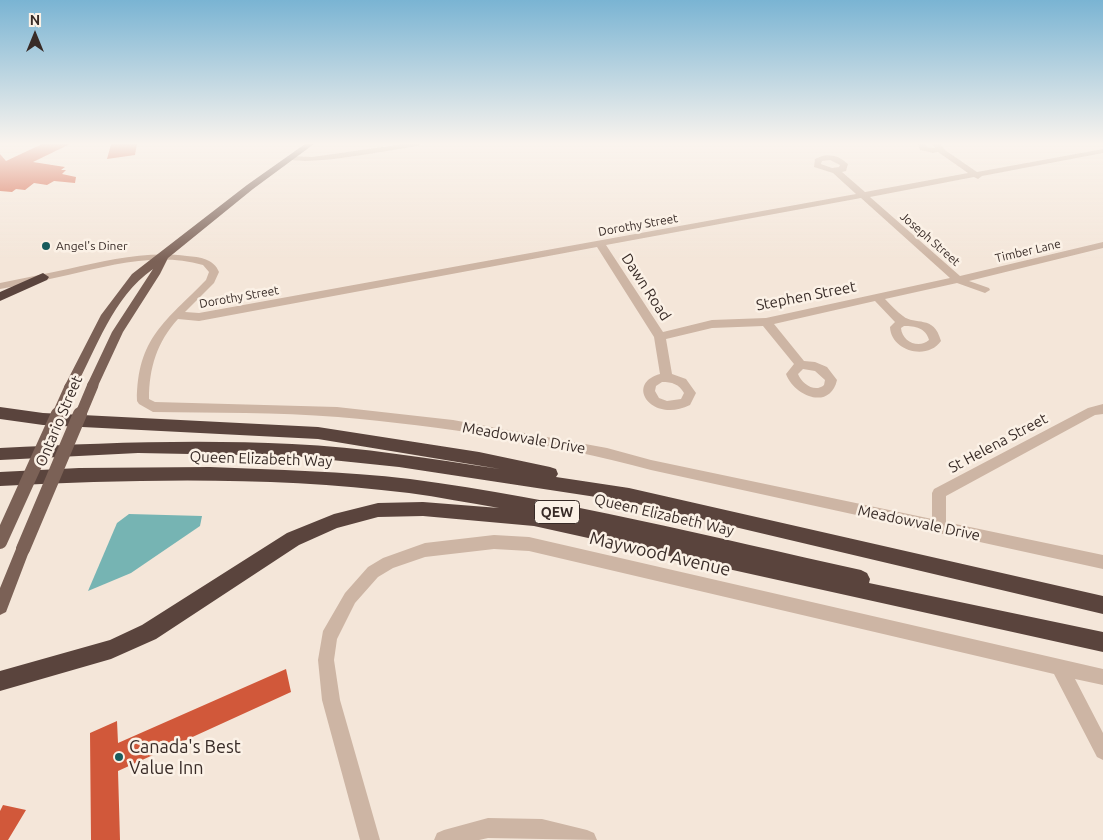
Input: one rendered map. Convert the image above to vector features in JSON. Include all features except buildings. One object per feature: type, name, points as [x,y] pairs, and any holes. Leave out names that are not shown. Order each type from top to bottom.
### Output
[{"type":"highway","points":[[0,297],[43,278]]},
{"type":"highway","points":[[0,413],[44,419],[318,433],[479,458],[575,480],[629,495]]},
{"type":"highway","name":"Queen Elizabeth Way","points":[[0,454],[138,447],[293,450],[399,461],[629,495],[1103,606]]},
{"type":"highway","name":"Queen Elizabeth Way","points":[[0,479],[79,475],[210,474],[308,478],[408,486],[591,518],[811,567],[1103,637]]},
{"type":"highway","points":[[0,681],[111,649],[149,632],[293,539],[334,521],[378,510],[423,509],[534,519],[1103,642]]},
{"type":"main road","name":"Ontario Street","points":[[0,542],[70,387],[106,315],[136,276],[255,183]]},
{"type":"main road","name":"Ontario Street","points":[[0,607],[23,549],[118,332],[155,274],[164,256]]},
{"type":"street","name":"Joseph Street","points":[[849,183],[958,280]]},
{"type":"street","name":"Dorothy Street","points":[[176,315],[199,317],[937,183]]},
{"type":"street","name":"Dawn Road","points":[[602,244],[604,252],[660,337],[667,378]]},
{"type":"street","name":"Timber Lane","points":[[958,280],[1103,245]]},
{"type":"street","points":[[0,286],[131,257],[164,256]]},
{"type":"street","name":"Meadowvale Drive","points":[[164,256],[207,262],[214,272],[210,281],[176,315],[156,341],[142,385],[143,401],[153,407],[337,412],[453,424],[607,453],[651,465],[1103,562]]},
{"type":"street","points":[[958,280],[985,290]]},
{"type":"street","name":"Stephen Street","points":[[660,337],[712,324],[766,322],[958,280]]},
{"type":"street","points":[[877,297],[902,322]]},
{"type":"street","points":[[766,322],[801,365]]},
{"type":"street","name":"St Helena Street","points":[[939,527],[939,493],[1092,411],[1103,409]]},
{"type":"street","name":"Maywood Avenue","points":[[370,840],[330,700],[326,660],[330,637],[350,598],[373,572],[388,563],[425,550],[494,542],[529,544],[1103,677]]},
{"type":"street","points":[[1059,666],[1103,751]]},
{"type":"street","points":[[444,840],[488,828],[542,829],[587,840]]},
{"type":"water","points":[[129,514],[202,516],[200,526],[131,573],[88,591],[117,523]]},
{"type":"place","name":"Angel's Diner","points":[[46,246]]},
{"type":"place","name":"Canada's Best Value Inn","points":[[119,757]]}]
